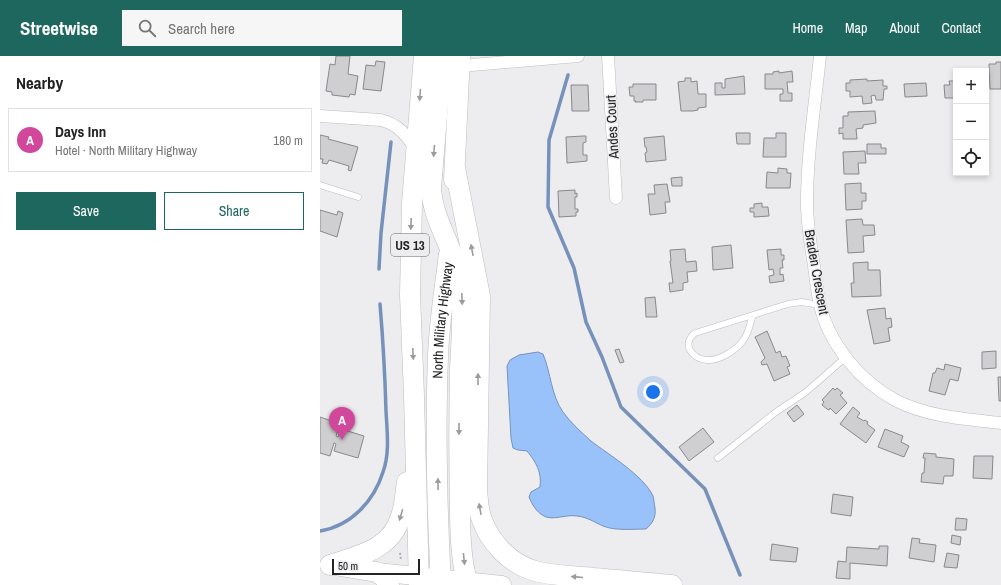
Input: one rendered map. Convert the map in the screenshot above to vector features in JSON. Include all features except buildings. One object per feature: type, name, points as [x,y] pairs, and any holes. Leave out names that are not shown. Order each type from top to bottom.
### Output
[{"type":"main road","name":"North Military Highway","points":[[419,581],[410,295],[415,148],[424,56]]},
{"type":"main road","points":[[442,56],[431,188],[436,213],[458,270],[462,296],[459,471],[461,534],[468,583]]},
{"type":"main road","name":"North Military Highway","points":[[440,582],[437,442],[438,356],[450,248],[460,61]]},
{"type":"main road","points":[[455,168],[480,296],[477,490],[479,509],[486,528],[508,557],[517,564],[534,571],[555,575],[672,585]]},
{"type":"main road","name":"US 13","points":[[325,564],[369,552],[385,542],[396,529],[403,508],[415,435]]},
{"type":"main road","points":[[325,564],[383,578],[502,585]]},
{"type":"street","points":[[460,61],[578,56]]},
{"type":"street","name":"Andes Court","points":[[608,56],[616,198]]},
{"type":"street","name":"Braden Crescent","points":[[820,56],[810,142],[807,204],[809,232],[820,305],[834,339],[857,370],[872,384],[896,400],[912,407],[938,415],[1001,423]]},
{"type":"street","points":[[320,116],[381,120],[388,122],[400,129],[415,148]]},
{"type":"lane","points":[[320,185],[358,197]]},
{"type":"lane","points":[[753,315],[744,340],[737,348],[728,354],[706,360],[698,358],[688,348],[688,342],[691,336],[695,333],[788,304],[801,302],[820,305]]},
{"type":"lane","points":[[718,458],[776,412],[806,392],[846,357]]},
{"type":"path","points":[[395,552],[407,553]]},
{"type":"path","points":[[400,553],[401,561]]},
{"type":"water","points":[[538,352],[543,354],[556,398],[566,416],[591,441],[634,473],[648,488],[653,496],[655,508],[654,517],[646,529],[613,529],[577,516],[551,518],[544,516],[533,505],[529,497],[531,492],[540,487],[540,477],[536,463],[527,451],[513,448],[511,438],[507,366],[510,360],[519,355]]},
{"type":"waterway","points":[[568,75],[549,140],[548,207],[574,268],[586,322],[602,357],[621,407],[705,489],[740,575]]},
{"type":"waterway","points":[[379,269],[381,233],[391,142]]},
{"type":"waterway","points":[[320,531],[342,524],[360,510],[374,493],[385,465],[387,457],[387,434],[380,304]]},
{"type":"place","name":"Days Inn","points":[[342,440]]}]
